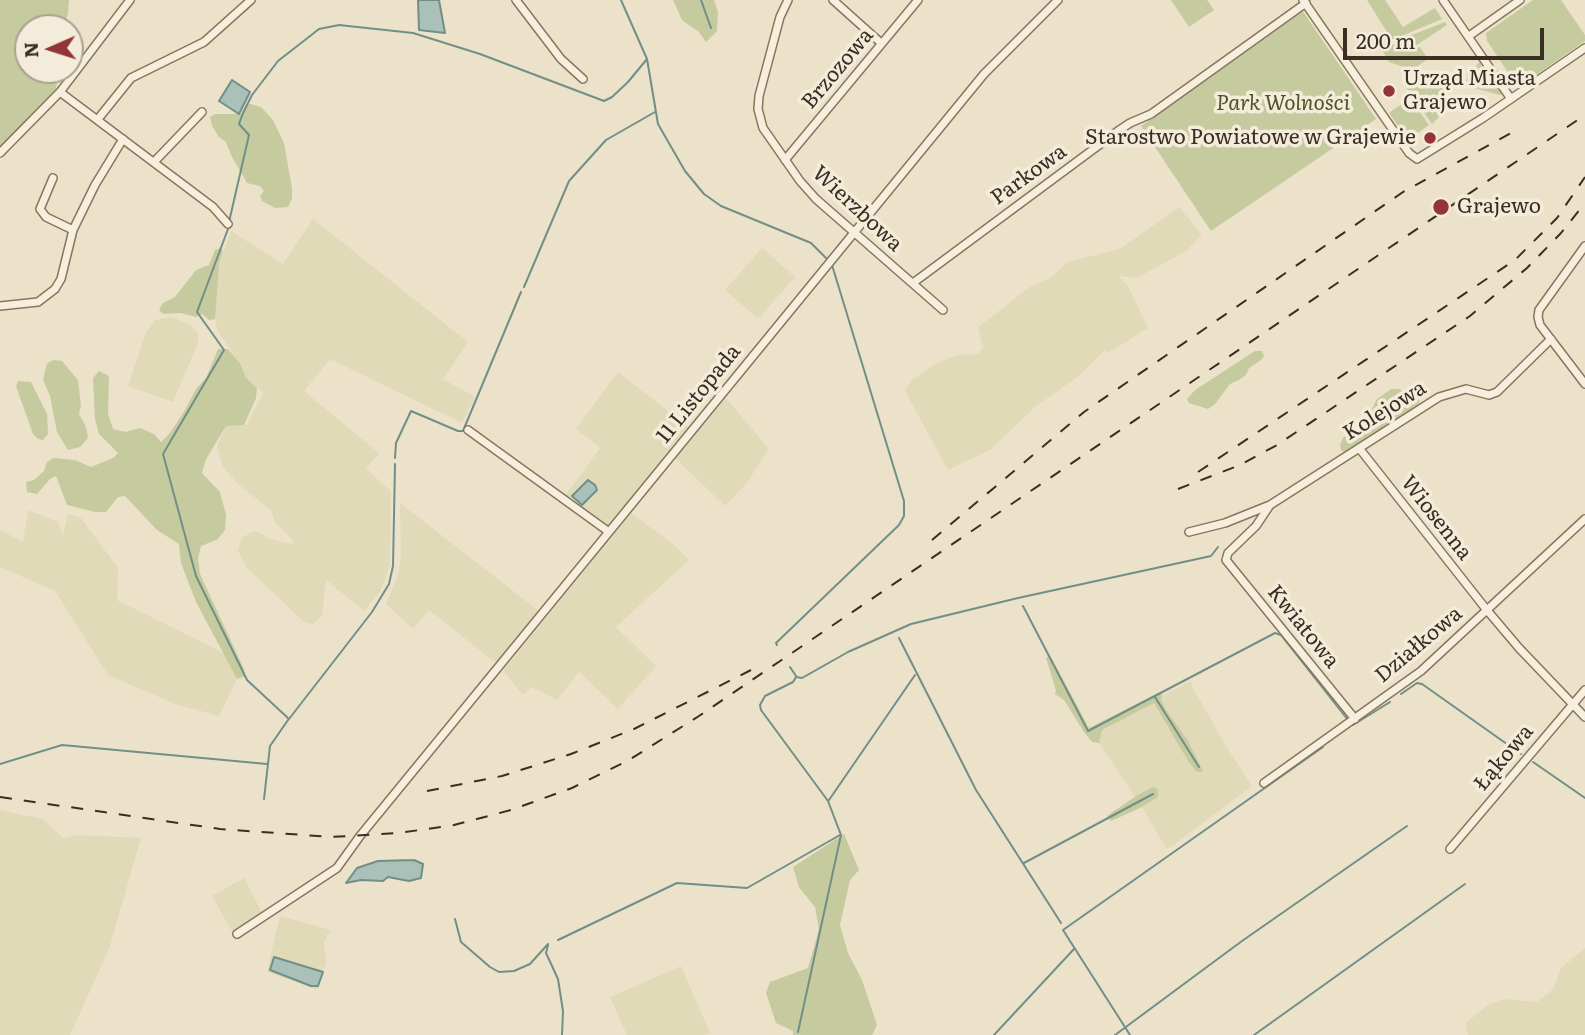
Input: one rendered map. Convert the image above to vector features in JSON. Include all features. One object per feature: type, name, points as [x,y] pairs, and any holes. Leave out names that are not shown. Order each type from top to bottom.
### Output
[{"type":"street","points":[[0,153],[60,92],[130,0]]},
{"type":"street","points":[[97,119],[131,78],[204,42],[251,0]]},
{"type":"street","points":[[516,0],[561,59],[583,79]]},
{"type":"street","name":"Wierzbowa","points":[[788,0],[780,17],[758,103],[762,128],[816,199],[943,310]]},
{"type":"street","points":[[833,0],[881,43]]},
{"type":"street","name":"Brzozowa","points":[[785,160],[918,0]]},
{"type":"street","name":"11 Listopada","points":[[237,934],[337,868],[984,74],[1058,0]]},
{"type":"street","points":[[1443,0],[1511,99]]},
{"type":"street","points":[[1468,36],[1520,0]]},
{"type":"street","points":[[1305,2],[1409,153],[1417,159],[1585,48]]},
{"type":"street","name":"Parkowa","points":[[913,284],[1118,131],[1151,114],[1305,2]]},
{"type":"street","points":[[60,92],[213,207],[228,224]]},
{"type":"street","points":[[154,162],[202,111]]},
{"type":"street","points":[[0,306],[37,302],[55,289],[61,279],[72,229],[123,139]]},
{"type":"street","points":[[53,178],[40,209],[46,217],[72,229]]},
{"type":"street","points":[[1585,246],[1538,310],[1540,325],[1585,384]]},
{"type":"street","name":"Kolejowa","points":[[1189,532],[1234,520],[1270,505],[1438,397],[1466,389],[1489,395],[1497,392],[1551,339]]},
{"type":"street","points":[[468,429],[609,532]]},
{"type":"street","name":"Wiosenna","points":[[1359,447],[1486,610],[1585,717]]},
{"type":"street","name":"Kolejowa","points":[[1226,557],[1256,526],[1270,505]]},
{"type":"street","name":"Działkowa","points":[[1264,783],[1420,671],[1585,519]]},
{"type":"street","name":"Kwiatowa","points":[[1226,557],[1355,719]]},
{"type":"street","name":"Łąkowa","points":[[1450,849],[1585,690]]},
{"type":"shaded area","points":[[1179,207],[1202,235],[1186,251],[1137,278],[1118,276],[1127,284],[1148,328],[1108,353],[1105,350],[1080,375],[1034,408],[990,450],[948,470],[905,391],[912,380],[933,365],[957,355],[978,354],[983,348],[978,327],[1030,287],[1051,278],[1067,262],[1120,249]]},
{"type":"shaded area","points":[[313,219],[468,342],[443,379],[475,397],[462,423],[330,359],[304,391],[379,453],[366,469],[391,491],[390,565],[380,592],[364,611],[326,580],[322,616],[313,624],[304,622],[246,567],[238,551],[241,539],[251,532],[259,532],[269,539],[294,544],[275,523],[271,510],[239,485],[223,467],[217,446],[226,426],[247,425],[263,393],[246,378],[240,363],[217,330],[214,305],[219,263],[231,231],[283,264]]},
{"type":"shaded area","points":[[762,248],[795,277],[758,319],[725,290]]},
{"type":"shaded area","points":[[171,317],[189,324],[198,333],[198,343],[173,402],[128,386],[145,334],[155,320]]},
{"type":"shaded area","points":[[618,372],[690,428],[607,528],[565,496],[600,448],[576,429]]},
{"type":"shaded area","points":[[726,398],[769,449],[746,484],[725,506],[675,458]]},
{"type":"shaded area","points":[[400,503],[539,611],[497,664],[429,610],[413,629],[386,604],[398,576],[401,557]]},
{"type":"shaded area","points":[[28,510],[58,522],[63,535],[68,514],[81,518],[118,568],[117,600],[224,653],[237,679],[219,716],[175,704],[108,675],[55,591],[0,567],[0,530],[23,542]]},
{"type":"shaded area","points":[[631,513],[674,545],[689,560],[616,627],[656,666],[618,709],[579,672],[557,700],[532,687],[523,695],[503,671]]},
{"type":"shaded area","points":[[1191,681],[1226,746],[1252,786],[1171,847],[1166,848],[1142,807],[1158,797],[1153,787],[1135,797],[1099,743],[1101,730],[1154,703],[1188,761],[1161,696]]},
{"type":"shaded area","points":[[0,810],[43,819],[63,838],[77,835],[141,838],[109,949],[70,1035],[0,1035]]},
{"type":"shaded area","points":[[244,878],[264,916],[233,933],[212,896]]},
{"type":"shaded area","points":[[280,916],[331,930],[324,941],[326,962],[318,990],[267,972]]},
{"type":"shaded area","points":[[1585,948],[1585,1035],[1467,1033],[1466,1023],[1489,1004],[1504,999],[1537,1002],[1553,989],[1561,968]]},
{"type":"shaded area","points":[[681,966],[710,1033],[627,1035],[610,997]]},
{"type":"green space","points":[[0,0],[69,0],[68,14],[14,14],[14,84],[57,84],[44,106],[0,147]]},
{"type":"green space","points":[[673,0],[714,0],[718,12],[717,31],[706,42],[699,32],[682,20]]},
{"type":"green space","points":[[1171,0],[1207,0],[1214,10],[1189,27]]},
{"type":"green space","points":[[1367,0],[1385,0],[1403,27],[1435,8],[1442,19],[1392,40]]},
{"type":"green space","points":[[1533,0],[1561,0],[1585,35],[1585,41],[1523,84],[1516,84],[1487,41],[1486,33]]},
{"type":"green space","name":"Park Wolności","points":[[1302,12],[1376,119],[1211,231],[1141,126]]},
{"type":"green space","points":[[1445,22],[1447,25],[1415,46],[1407,47],[1394,42]]},
{"type":"green space","points":[[1391,44],[1410,50],[1420,47],[1428,59],[1412,70],[1389,62],[1382,50]]},
{"type":"green space","points":[[1479,62],[1502,94],[1463,85]]},
{"type":"green space","points":[[1424,77],[1444,82],[1445,85],[1440,116],[1432,124],[1407,88]]},
{"type":"green space","points":[[1410,98],[1429,125],[1408,140],[1389,113]]},
{"type":"green space","points":[[247,103],[261,107],[273,120],[284,143],[292,188],[288,207],[275,208],[262,201],[260,196],[264,191],[260,186],[247,183],[226,142],[212,126],[210,117],[215,114],[241,114]]},
{"type":"green space","points":[[221,248],[223,251],[219,263],[215,319],[209,320],[202,314],[196,317],[181,313],[163,314],[159,310],[163,303],[175,297],[196,270],[209,265],[215,250]]},
{"type":"green space","points":[[218,349],[228,349],[240,363],[246,378],[257,388],[256,398],[244,425],[226,426],[206,459],[202,473],[220,492],[226,515],[225,530],[218,539],[201,546],[198,558],[200,574],[244,669],[245,676],[237,679],[196,602],[181,563],[179,544],[157,530],[125,496],[118,497],[106,512],[95,512],[67,505],[56,476],[37,494],[27,492],[26,482],[34,480],[44,471],[47,462],[54,458],[75,460],[91,467],[113,458],[118,453],[99,434],[95,419],[93,378],[99,371],[109,376],[108,414],[113,429],[126,432],[140,428],[154,434],[161,442],[170,433],[196,389],[206,378]]},
{"type":"green space","points":[[1255,351],[1262,351],[1264,356],[1249,368],[1246,375],[1230,384],[1215,404],[1208,409],[1189,403],[1187,399],[1195,390]]},
{"type":"green space","points":[[62,361],[78,380],[81,406],[79,414],[88,438],[80,447],[68,450],[57,432],[50,396],[43,380],[47,363]]},
{"type":"green space","points":[[18,381],[31,382],[47,414],[48,434],[43,440],[33,434],[16,386]]},
{"type":"green space","points":[[1391,389],[1400,389],[1406,398],[1416,391],[1420,393],[1419,404],[1346,453],[1341,450],[1343,438],[1372,417],[1371,411],[1377,399]]},
{"type":"green space","points":[[1050,655],[1089,728],[1162,691],[1161,700],[1166,710],[1188,741],[1203,771],[1197,772],[1188,761],[1154,703],[1102,730],[1099,743],[1092,742],[1064,700],[1055,694],[1046,658]]},
{"type":"green space","points":[[1153,787],[1158,789],[1158,797],[1111,821],[1107,816],[1136,796]]},
{"type":"green space","points":[[844,834],[859,870],[850,880],[840,925],[848,953],[862,980],[877,1025],[872,1035],[793,1035],[793,1031],[776,1023],[766,993],[770,982],[808,968],[819,929],[815,907],[799,887],[793,867]]},
{"type":"water","points":[[418,0],[439,0],[445,33],[419,30]]},
{"type":"water","points":[[232,80],[250,92],[239,114],[219,101]]},
{"type":"water","points":[[588,480],[597,490],[582,505],[572,496]]},
{"type":"water","points":[[414,860],[423,864],[421,878],[409,881],[388,877],[383,881],[361,880],[346,883],[357,868],[378,861]]},
{"type":"water","points":[[274,957],[323,972],[318,986],[311,986],[270,970]]},
{"type":"waterway","points":[[621,0],[647,59],[658,124],[685,171],[704,194],[721,206],[811,243],[827,259]]},
{"type":"waterway","points":[[701,0],[711,28]]},
{"type":"waterway","points":[[229,222],[249,135],[239,124],[243,113],[252,95],[278,61],[319,29],[339,25],[413,33],[480,54],[604,101],[628,82],[647,59]]},
{"type":"waterway","points":[[524,287],[569,181],[606,140],[655,112]]},
{"type":"waterway","points":[[228,229],[197,312],[224,350],[163,454],[196,576],[247,680],[289,719],[372,612],[389,584],[393,566],[395,464]]},
{"type":"waterway","points":[[777,645],[776,643],[899,525],[904,516],[904,501],[832,265]]},
{"type":"waterway","points":[[395,458],[396,443],[411,411],[463,431],[521,292]]},
{"type":"waterway","points":[[798,1032],[841,835],[828,801],[761,710],[760,705],[765,696],[793,682],[796,677],[802,678],[848,652],[911,624],[1211,556],[1218,547]]},
{"type":"waterway","points":[[1023,606],[1088,731],[1275,633],[1281,635],[1348,720]]},
{"type":"waterway","points":[[899,638],[976,790],[1061,923]]},
{"type":"waterway","points":[[790,667],[796,676]]},
{"type":"waterway","points":[[829,800],[915,675]]},
{"type":"waterway","points":[[1401,694],[1417,683],[1422,684],[1521,754]]},
{"type":"waterway","points":[[1155,697],[1199,767]]},
{"type":"waterway","points":[[1353,725],[1390,702]]},
{"type":"waterway","points":[[264,799],[270,746],[288,720]]},
{"type":"waterway","points":[[0,764],[62,745],[267,764]]},
{"type":"waterway","points":[[1063,930],[1323,747]]},
{"type":"waterway","points":[[1533,762],[1585,798]]},
{"type":"waterway","points":[[1024,863],[1153,794]]},
{"type":"waterway","points":[[1115,1035],[1242,941],[1407,826]]},
{"type":"waterway","points":[[558,940],[677,883],[747,888],[840,835]]},
{"type":"waterway","points":[[1254,1035],[1465,884]]},
{"type":"waterway","points":[[455,919],[461,942],[499,972],[514,971],[530,964],[548,944]]},
{"type":"waterway","points":[[1063,930],[1130,1035]]},
{"type":"waterway","points":[[548,945],[546,953],[558,979],[563,1011],[562,1035]]},
{"type":"waterway","points":[[994,1035],[1074,949]]},
{"type":"railway","points":[[0,797],[220,829],[331,837],[399,833],[454,825],[511,810],[572,788],[629,760],[699,716],[1585,115]]},
{"type":"railway","points":[[932,540],[1084,412],[1403,192],[1513,132]]},
{"type":"railway","points":[[1198,472],[1515,260],[1557,218],[1585,177]]},
{"type":"railway","points":[[1178,489],[1240,465],[1277,445],[1470,316],[1527,268],[1585,203]]},
{"type":"railway","points":[[427,791],[502,776],[571,754],[634,729],[751,670]]},
{"type":"place","name":"Urząd Miasta Grajewo","points":[[1389,91]]},
{"type":"place","name":"Starostwo Powiatowe w Grajewie","points":[[1430,138]]},
{"type":"place","name":"Grajewo","points":[[1441,207]]}]
